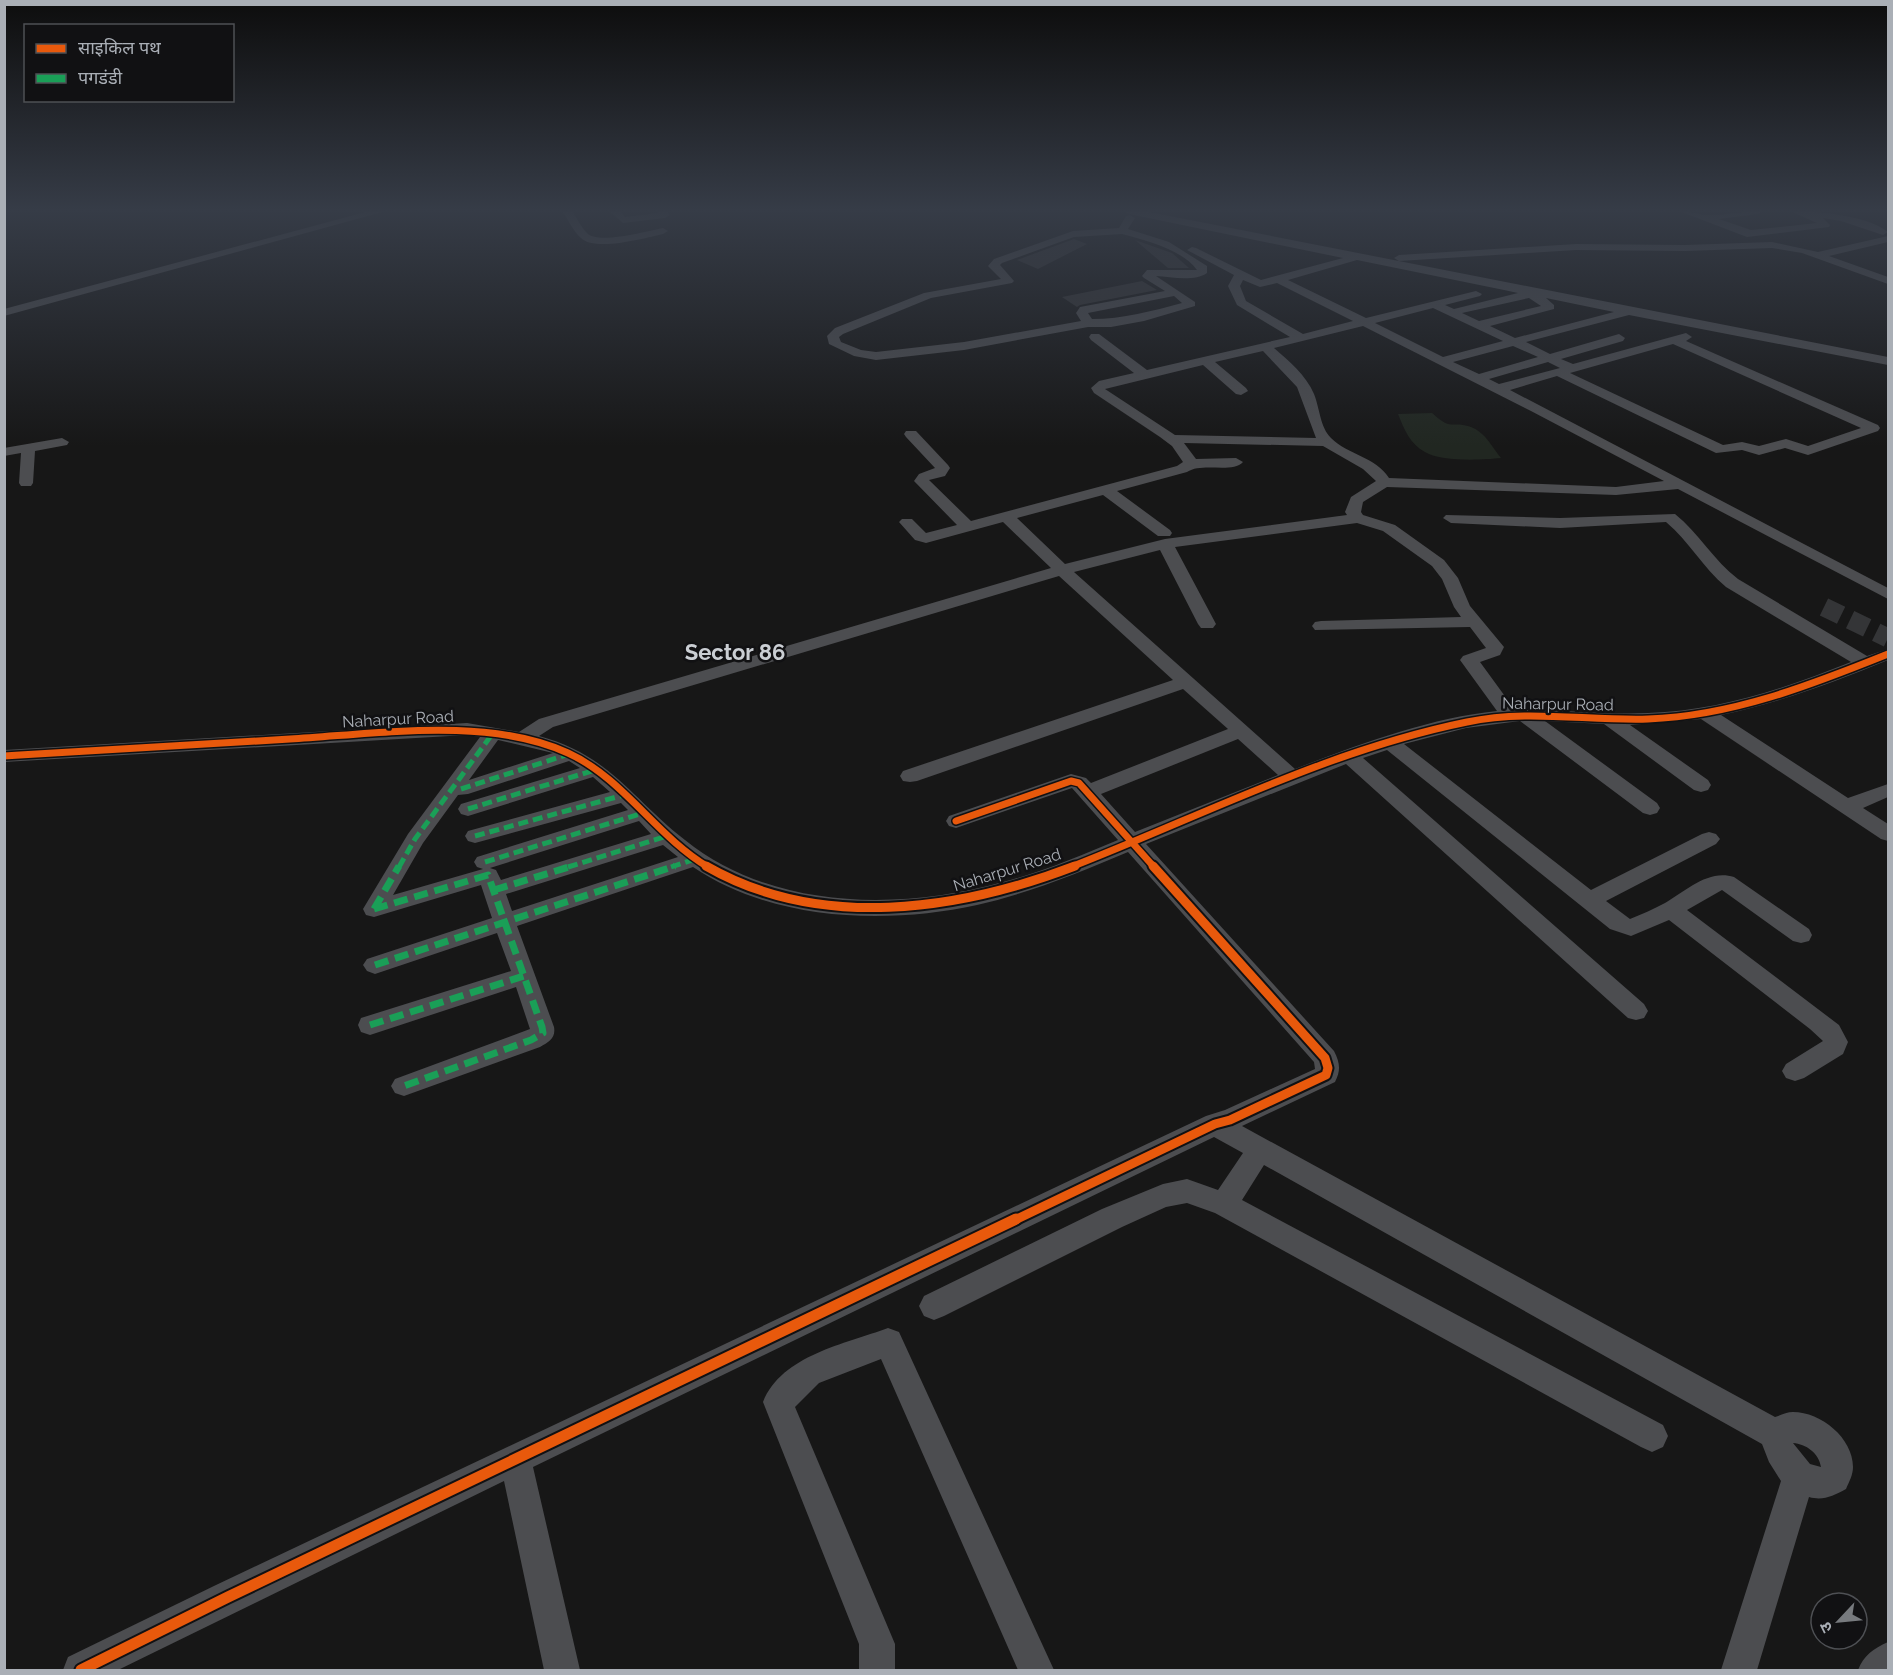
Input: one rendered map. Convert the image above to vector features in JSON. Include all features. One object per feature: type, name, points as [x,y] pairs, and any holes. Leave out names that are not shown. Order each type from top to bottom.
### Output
[{"type":"street","points":[[4,306],[66,289]]},
{"type":"street","points":[[4,313],[92,289]]},
{"type":"street","points":[[964,289],[928,295],[839,331],[833,336],[835,344],[858,353],[876,356],[964,346],[1088,323],[1111,323],[1191,304],[1171,289]]},
{"type":"street","points":[[1235,289],[1241,303],[1301,338]]},
{"type":"street","points":[[1300,289],[1681,484],[1888,594]]},
{"type":"street","points":[[1514,289],[1629,311],[1888,354]]},
{"type":"street","points":[[1548,289],[1888,361]]},
{"type":"street","points":[[1088,323],[1082,313],[1084,310],[1176,292]]},
{"type":"street","points":[[1453,319],[1533,293]]},
{"type":"street","points":[[1478,325],[1550,307],[1533,293]]},
{"type":"street","points":[[1191,463],[1188,455],[1171,439],[1101,393],[1098,388],[1104,384],[1146,376],[1476,294]]},
{"type":"street","points":[[1433,304],[1453,319]]},
{"type":"street","points":[[1419,307],[1478,325],[1548,358],[1564,370],[1721,450],[1742,446],[1759,451],[1786,443],[1808,451],[1873,428],[1673,340]]},
{"type":"street","points":[[1441,361],[1629,311]]},
{"type":"street","points":[[1497,389],[1684,337],[1707,338],[1723,325]]},
{"type":"street","points":[[1095,337],[1146,376]]},
{"type":"street","points":[[1476,378],[1619,338]]},
{"type":"street","points":[[1265,346],[1289,368],[1304,388],[1316,423],[1326,442],[1339,452],[1378,472],[1384,482]]},
{"type":"street","points":[[1206,360],[1241,391]]},
{"type":"street","points":[[911,434],[943,468],[940,473],[924,477],[921,481],[969,527]]},
{"type":"street","points":[[1171,439],[1326,442]]},
{"type":"street","points":[[4,452],[62,442]]},
{"type":"street","points":[[26,483],[28,448]]},
{"type":"street","points":[[907,522],[921,537],[926,538],[1182,469],[1191,463],[1236,462]]},
{"type":"street","points":[[1358,518],[1353,512],[1356,500],[1384,482],[1492,485],[1550,490],[1616,490],[1681,484]]},
{"type":"street","points":[[1492,485],[1504,521]]},
{"type":"street","points":[[1106,490],[1165,538],[1207,624]]},
{"type":"street","points":[[1006,516],[1062,570],[1292,777]]},
{"type":"street","points":[[523,738],[546,723],[1165,538],[1358,518],[1389,528],[1438,563],[1450,578],[1462,607],[1496,649],[1472,657],[1469,660],[1470,663],[1517,715],[1650,808]]},
{"type":"street","points":[[1450,518],[1568,523],[1670,518],[1682,527],[1718,572],[1732,583],[1865,663]]},
{"type":"street","points":[[1321,626],[1474,622]]},
{"type":"street","name":"Naharpur Road","points":[[4,756],[408,731],[467,729],[523,738],[571,754],[624,795],[695,860],[722,875],[788,899],[877,906],[949,902],[1035,879],[1134,842],[1348,755],[1469,721],[1517,715],[1608,718],[1706,714],[1777,696],[1888,654]]},
{"type":"street","points":[[910,776],[1185,682]]},
{"type":"street","points":[[1706,714],[1888,834]]},
{"type":"street","points":[[1608,718],[1701,784]]},
{"type":"street","points":[[1088,792],[1241,731]]},
{"type":"street","points":[[404,1086],[531,1040],[543,1033],[488,875],[374,909],[415,839],[493,733]]},
{"type":"street","points":[[1389,742],[1618,923],[1631,928],[1671,910],[1713,884],[1726,882],[1800,935]]},
{"type":"street","points":[[461,789],[571,754]]},
{"type":"street","points":[[1348,755],[1636,1011]]},
{"type":"street","points":[[468,809],[594,770]]},
{"type":"street","points":[[81,1671],[228,1597],[1215,1124],[1230,1120],[1326,1075],[1329,1068],[1325,1058],[1079,783],[1071,781],[956,821]]},
{"type":"street","points":[[1845,807],[1888,790]]},
{"type":"street","points":[[475,836],[624,795]]},
{"type":"street","points":[[485,862],[643,813]]},
{"type":"street","points":[[494,890],[667,836]]},
{"type":"street","points":[[1590,900],[1709,839]]},
{"type":"street","points":[[375,965],[695,860]]},
{"type":"street","points":[[1671,910],[1830,1032],[1836,1042],[1834,1047],[1796,1071]]},
{"type":"street","points":[[370,1025],[524,976]]},
{"type":"street","points":[[1215,1124],[1778,1436]]},
{"type":"street","points":[[1224,1204],[1260,1149]]},
{"type":"street","points":[[934,1306],[1112,1218],[1163,1196],[1187,1191],[1224,1204],[1652,1436]]},
{"type":"street","points":[[877,1671],[877,1644],[778,1402],[808,1372],[888,1342],[1036,1671]]},
{"type":"street","points":[[1798,1427],[1818,1435],[1834,1452],[1838,1470],[1835,1478],[1820,1484],[1799,1476],[1783,1460],[1777,1442],[1783,1430],[1798,1427]]},
{"type":"street","points":[[515,1460],[562,1671]]},
{"type":"street","points":[[1745,1667],[1799,1476]]},
{"type":"street","points":[[1876,1671],[1888,1660]]},
{"type":"shaded area","points":[[1432,413],[1448,424],[1464,425],[1476,429],[1501,458],[1451,459],[1432,455],[1420,449],[1408,436],[1398,414]]},
{"type":"building","points":[[1101,289],[1157,290],[1077,307],[1062,297]]},
{"type":"tunnel","points":[[1824,607],[1888,638]]},
{"type":"marked path","points":[[374,909],[415,839],[493,733]]},
{"type":"marked path","points":[[461,789],[569,754]]},
{"type":"marked path","points":[[468,809],[595,770]]},
{"type":"marked path","points":[[475,836],[624,795]]},
{"type":"marked path","points":[[485,862],[643,813]]},
{"type":"marked path","points":[[494,890],[667,836]]},
{"type":"marked path","points":[[375,965],[695,859]]},
{"type":"marked path","points":[[374,909],[488,875],[542,1027],[543,1033],[531,1040],[404,1086]]},
{"type":"marked path","points":[[370,1025],[524,976]]},
{"type":"cycle path","points":[[4,756],[467,729],[507,735],[546,744],[584,761],[620,790],[663,833],[691,856],[722,875],[754,889],[808,902],[869,907],[910,906],[977,897],[1032,881],[1313,769],[1427,732],[1466,722],[1511,716],[1648,719],[1710,712],[1741,706],[1800,688],[1888,654]]},
{"type":"cycle path","points":[[81,1670],[228,1597],[1215,1124],[1230,1120],[1326,1075],[1328,1068],[1325,1058],[1079,783],[1071,781],[956,821]]},
{"type":"district","name":"Sector 86","points":[[735,652]]}]
